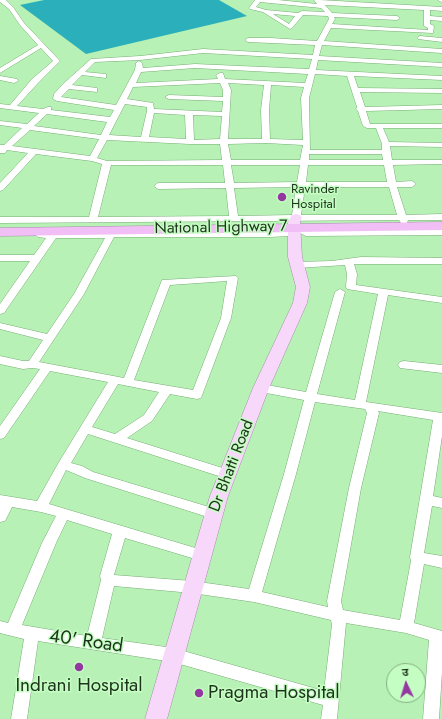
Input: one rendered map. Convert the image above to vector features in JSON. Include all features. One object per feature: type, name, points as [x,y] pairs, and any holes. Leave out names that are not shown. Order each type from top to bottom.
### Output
[{"type":"highway","points":[[0,225],[295,222],[404,219],[441,230]]},
{"type":"highway","name":"National Highway 7","points":[[0,232],[295,222],[441,230]]},
{"type":"main road","name":"Dr Bhatti Road","points":[[156,719],[192,587],[214,514],[261,388],[300,303],[303,287],[295,256],[295,222]]},
{"type":"street","points":[[0,0],[3,0],[11,8],[22,24],[57,60],[35,81],[12,107]]},
{"type":"street","points":[[397,18],[304,13],[299,15],[252,8],[258,0],[320,3],[398,3],[442,9]]},
{"type":"street","points":[[327,29],[431,32],[430,26],[427,26],[424,0]]},
{"type":"street","points":[[0,236],[289,233],[295,222],[307,143],[305,98],[319,44],[332,19],[331,15],[320,3]]},
{"type":"street","points":[[398,3],[397,18],[399,30]]},
{"type":"street","points":[[1,10],[9,7]]},
{"type":"street","points":[[265,11],[290,27],[299,15]]},
{"type":"street","points":[[427,18],[442,19]]},
{"type":"street","points":[[430,26],[441,27]]},
{"type":"street","points":[[327,29],[442,39]]},
{"type":"street","points":[[248,40],[271,40],[442,51]]},
{"type":"street","points":[[0,71],[42,45]]},
{"type":"street","points":[[2,149],[46,112],[66,86],[93,60],[140,58],[188,52],[220,52],[442,64]]},
{"type":"street","points":[[220,52],[218,67],[220,69],[222,81],[226,90],[227,99],[224,142],[231,186],[234,218]]},
{"type":"street","points":[[92,159],[138,70],[140,58]]},
{"type":"street","points":[[138,70],[184,66],[442,78]]},
{"type":"street","points":[[79,73],[103,76]]},
{"type":"street","points":[[350,73],[366,126],[442,126]]},
{"type":"street","points":[[0,78],[14,81]]},
{"type":"street","points":[[130,85],[222,81],[308,85]]},
{"type":"street","points":[[266,141],[265,110],[268,83]]},
{"type":"street","points":[[66,86],[94,90]]},
{"type":"street","points":[[355,90],[442,91]]},
{"type":"street","points":[[169,97],[227,99]]},
{"type":"street","points":[[57,99],[150,105],[151,111],[145,139]]},
{"type":"street","points":[[0,106],[112,120]]},
{"type":"street","points":[[360,109],[442,107]]},
{"type":"street","points":[[151,111],[225,114]]},
{"type":"street","points":[[189,113],[190,142]]},
{"type":"street","points":[[1,125],[104,137],[190,142],[266,141],[307,143]]},
{"type":"street","points":[[379,127],[386,148],[392,184],[404,219],[442,217]]},
{"type":"street","points":[[305,152],[442,145]]},
{"type":"street","points":[[2,149],[92,159],[107,163],[439,162]]},
{"type":"street","points":[[0,188],[34,152]]},
{"type":"street","points":[[93,219],[107,163]]},
{"type":"street","points":[[158,186],[412,184]]},
{"type":"street","points":[[0,220],[234,218],[295,222]]},
{"type":"street","points":[[0,311],[53,235]]},
{"type":"street","points":[[32,364],[79,294],[111,235]]},
{"type":"street","points":[[0,258],[38,258]]},
{"type":"street","points":[[297,265],[332,264],[361,260],[442,261]]},
{"type":"street","points":[[349,262],[352,274],[351,287],[442,300]]},
{"type":"street","points":[[0,360],[23,365],[32,364],[197,395],[226,318],[233,278],[166,282],[128,382]]},
{"type":"street","points":[[364,406],[373,339],[384,291]]},
{"type":"street","points":[[254,596],[290,474],[340,292]]},
{"type":"street","points":[[0,326],[50,338]]},
{"type":"street","points":[[404,365],[442,369]]},
{"type":"street","points":[[0,435],[47,367]]},
{"type":"street","points":[[41,507],[63,466],[116,379]]},
{"type":"street","points":[[261,388],[364,406],[440,417],[438,450],[426,500],[417,557],[418,561],[406,627]]},
{"type":"street","points":[[116,439],[148,418],[167,389]]},
{"type":"street","points":[[329,719],[339,625],[334,601],[355,488],[373,413],[364,406]]},
{"type":"street","points":[[85,429],[228,474]]},
{"type":"street","points":[[63,466],[78,469],[89,475],[214,514]]},
{"type":"street","points":[[426,500],[442,503]]},
{"type":"street","points":[[0,517],[4,501],[41,507],[63,515],[202,555]]},
{"type":"street","points":[[7,628],[63,515]]},
{"type":"street","points":[[93,642],[108,580],[107,576],[120,531]]},
{"type":"street","points":[[417,557],[442,562]]},
{"type":"street","points":[[108,580],[192,587],[254,596],[336,615],[406,627],[440,637],[431,719]]},
{"type":"street","name":"40' Road","points":[[7,628],[32,634],[173,655],[330,700]]},
{"type":"street","points":[[20,719],[32,634]]},
{"type":"water","points":[[44,0],[219,0],[247,16],[86,54],[20,5]]},
{"type":"place","name":"Ravinder Hospital","points":[[282,197]]},
{"type":"place","name":"Indrani Hospital","points":[[79,667]]},
{"type":"place","name":"Pragma Hospital","points":[[199,693]]}]
